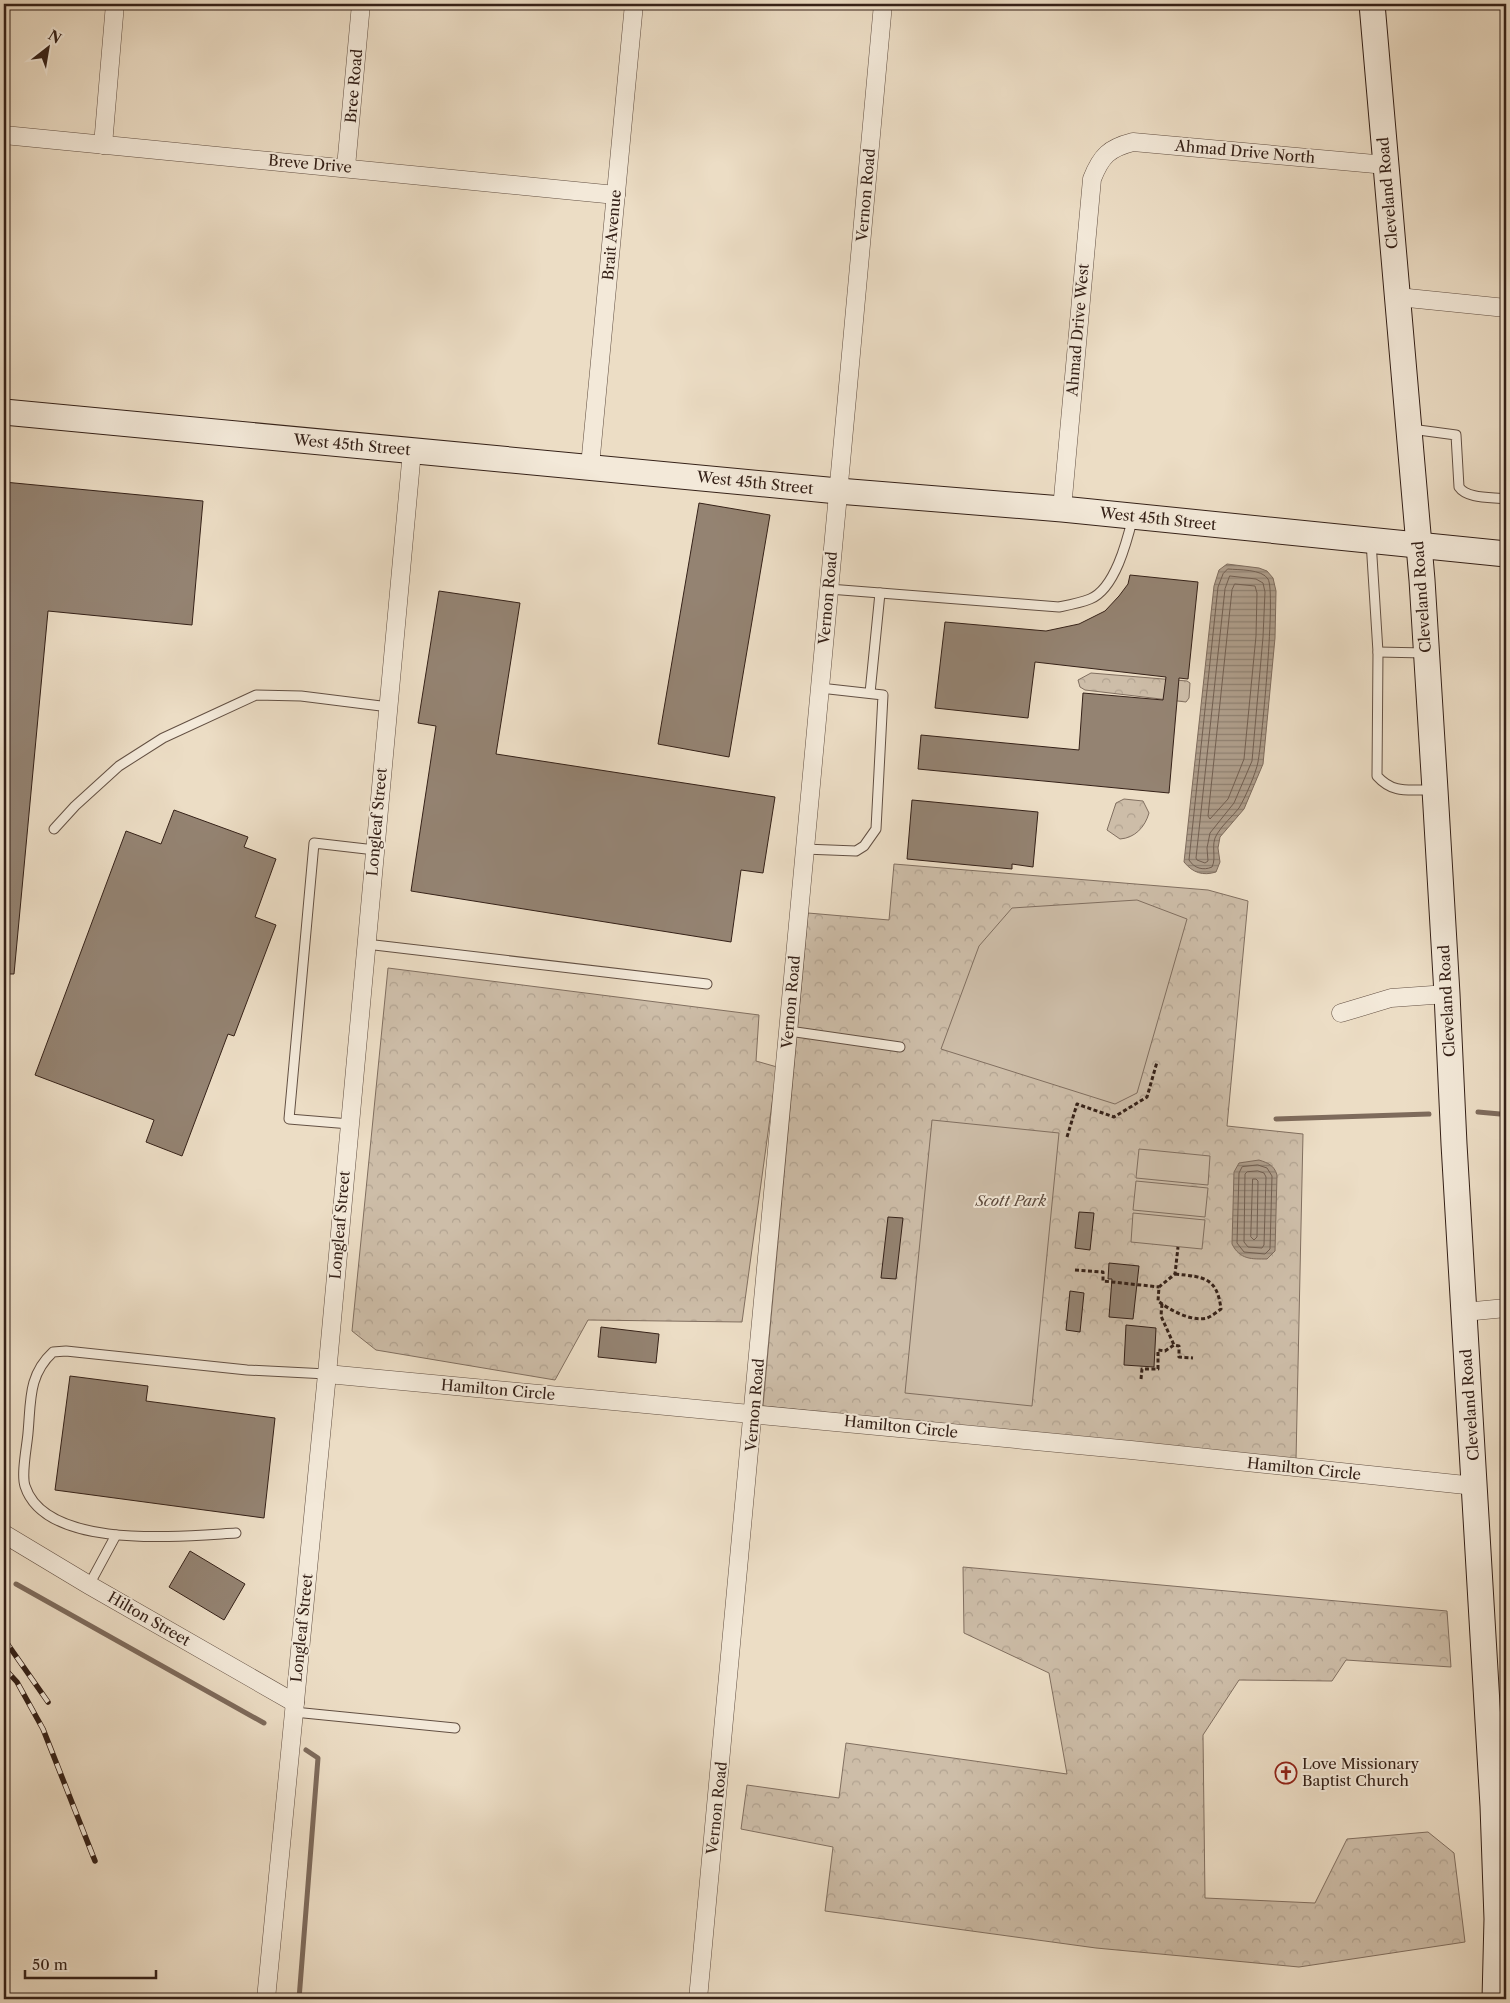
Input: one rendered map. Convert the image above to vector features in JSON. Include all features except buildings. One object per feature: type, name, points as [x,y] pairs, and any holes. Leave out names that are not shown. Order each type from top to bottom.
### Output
[{"type":"street","points":[[103,145],[115,4]]},
{"type":"street","name":"Bree Road","points":[[346,167],[361,4]]},
{"type":"street","name":"Brait Avenue","points":[[590,466],[634,4]]},
{"type":"street","name":"Vernon Road","points":[[698,1999],[755,1413],[804,849],[883,4]]},
{"type":"street","name":"Cleveland Road","points":[[1372,4],[1409,429],[1435,790],[1493,1806],[1502,1919],[1495,1999]]},
{"type":"street","name":"Breve Drive","points":[[4,135],[346,167],[616,195]]},
{"type":"street","name":"Ahmad Drive North","points":[[1106,154],[1118,146],[1133,142],[1386,165]]},
{"type":"street","name":"Ahmad Drive West","points":[[1062,509],[1092,179],[1098,165],[1106,154]]},
{"type":"street","points":[[1398,297],[1506,308]]},
{"type":"street","name":"West 45th Street","points":[[4,412],[590,466],[838,491],[1062,509],[1506,554]]},
{"type":"street","name":"Longleaf Street","points":[[266,1999],[327,1374],[412,451]]},
{"type":"street","points":[[1341,1012],[1391,998],[1447,994]]},
{"type":"street","points":[[1464,1312],[1506,1308]]},
{"type":"street","name":"Hamilton Circle","points":[[327,1374],[755,1413],[1475,1486]]},
{"type":"street","name":"Hilton Street","points":[[4,1534],[294,1708]]},
{"type":"lane","points":[[1409,429],[1456,436],[1458,487],[1469,495],[1506,499]]},
{"type":"lane","points":[[829,589],[1059,608],[1092,599],[1107,584],[1123,556],[1133,517]]},
{"type":"lane","points":[[1371,540],[1378,652],[1377,776],[1384,784],[1396,790],[1435,790]]},
{"type":"lane","points":[[870,693],[880,594]]},
{"type":"lane","points":[[1378,652],[1426,653]]},
{"type":"lane","points":[[804,849],[856,851],[864,846],[876,829],[883,695],[820,688]]},
{"type":"lane","points":[[54,829],[75,806],[119,766],[163,738],[256,695],[301,696],[389,706]]},
{"type":"lane","points":[[350,1124],[289,1119],[314,843],[375,850]]},
{"type":"lane","points":[[366,944],[707,984]]},
{"type":"lane","points":[[789,1031],[900,1047]]},
{"type":"lane","points":[[236,1533],[148,1538],[116,1535],[71,1526],[46,1513],[34,1503],[24,1483],[32,1390],[37,1371],[54,1352],[66,1351],[246,1370],[327,1374]]},
{"type":"lane","points":[[89,1585],[116,1535]]},
{"type":"lane","points":[[294,1708],[455,1728]]},
{"type":"path","points":[[1067,1137],[1077,1104],[1114,1117],[1147,1098],[1157,1062]]},
{"type":"path","points":[[1175,1274],[1178,1248]]},
{"type":"path","points":[[1075,1270],[1103,1272],[1102,1281],[1159,1287],[1175,1274],[1197,1276],[1213,1284],[1218,1290],[1221,1309],[1209,1317],[1200,1319],[1173,1310],[1158,1301],[1159,1287]]},
{"type":"path","points":[[1162,1304],[1161,1316],[1174,1345],[1179,1346],[1179,1357],[1193,1358]]},
{"type":"path","points":[[1141,1379],[1142,1369],[1158,1370],[1158,1350],[1165,1351],[1174,1345]]},
{"type":"green space","points":[[1091,673],[1187,681],[1190,683],[1189,698],[1186,702],[1085,690],[1080,687],[1078,680]]},
{"type":"green space","points":[[1124,799],[1143,801],[1149,813],[1139,831],[1120,839],[1107,830],[1116,803]]},
{"type":"green space","name":"Scott Park","points":[[894,864],[1208,890],[1248,901],[1227,1126],[1303,1134],[1296,1460],[763,1406],[808,913],[889,920]]},
{"type":"green space","points":[[1137,900],[1187,919],[1137,1093],[1115,1104],[941,1049],[979,946],[1012,908]]},
{"type":"green space","points":[[388,968],[759,1015],[756,1061],[777,1067],[742,1322],[588,1320],[555,1380],[376,1350],[352,1331]]},
{"type":"green space","points":[[932,1120],[1059,1133],[1032,1406],[905,1393]]},
{"type":"green space","points":[[1139,1149],[1210,1156],[1208,1185],[1136,1178]]},
{"type":"green space","points":[[1136,1181],[1208,1188],[1205,1217],[1133,1210]]},
{"type":"green space","points":[[1133,1213],[1205,1220],[1202,1249],[1131,1242]]},
{"type":"green space","points":[[963,1567],[1447,1611],[1451,1667],[1346,1660],[1332,1681],[1239,1680],[1203,1735],[1205,1898],[1315,1903],[1347,1839],[1428,1832],[1454,1853],[1465,1942],[1299,1967],[1096,1948],[825,1911],[833,1847],[741,1829],[747,1785],[839,1798],[846,1743],[1067,1774],[1049,1673],[964,1633]]},
{"type":"water","points":[[1227,564],[1259,568],[1267,571],[1273,578],[1276,591],[1275,638],[1263,764],[1244,809],[1220,837],[1218,848],[1220,862],[1216,872],[1207,874],[1191,869],[1184,862],[1214,586],[1219,570]]},
{"type":"water","points":[[1259,1160],[1270,1165],[1277,1175],[1275,1251],[1267,1259],[1247,1258],[1239,1253],[1232,1244],[1234,1172],[1239,1163]]},
{"type":"waterway","points":[[1478,1112],[1506,1116]]},
{"type":"waterway","points":[[1276,1119],[1429,1114]]},
{"type":"waterway","points":[[16,1584],[264,1723]]},
{"type":"waterway","points":[[299,1999],[318,1758],[306,1750]]},
{"type":"railway","points":[[4,1639],[48,1702]]},
{"type":"railway","points":[[4,1668],[17,1682],[43,1729],[95,1861]]},
{"type":"place","name":"Love Missionary Baptist Church","points":[[1286,1773]]}]
